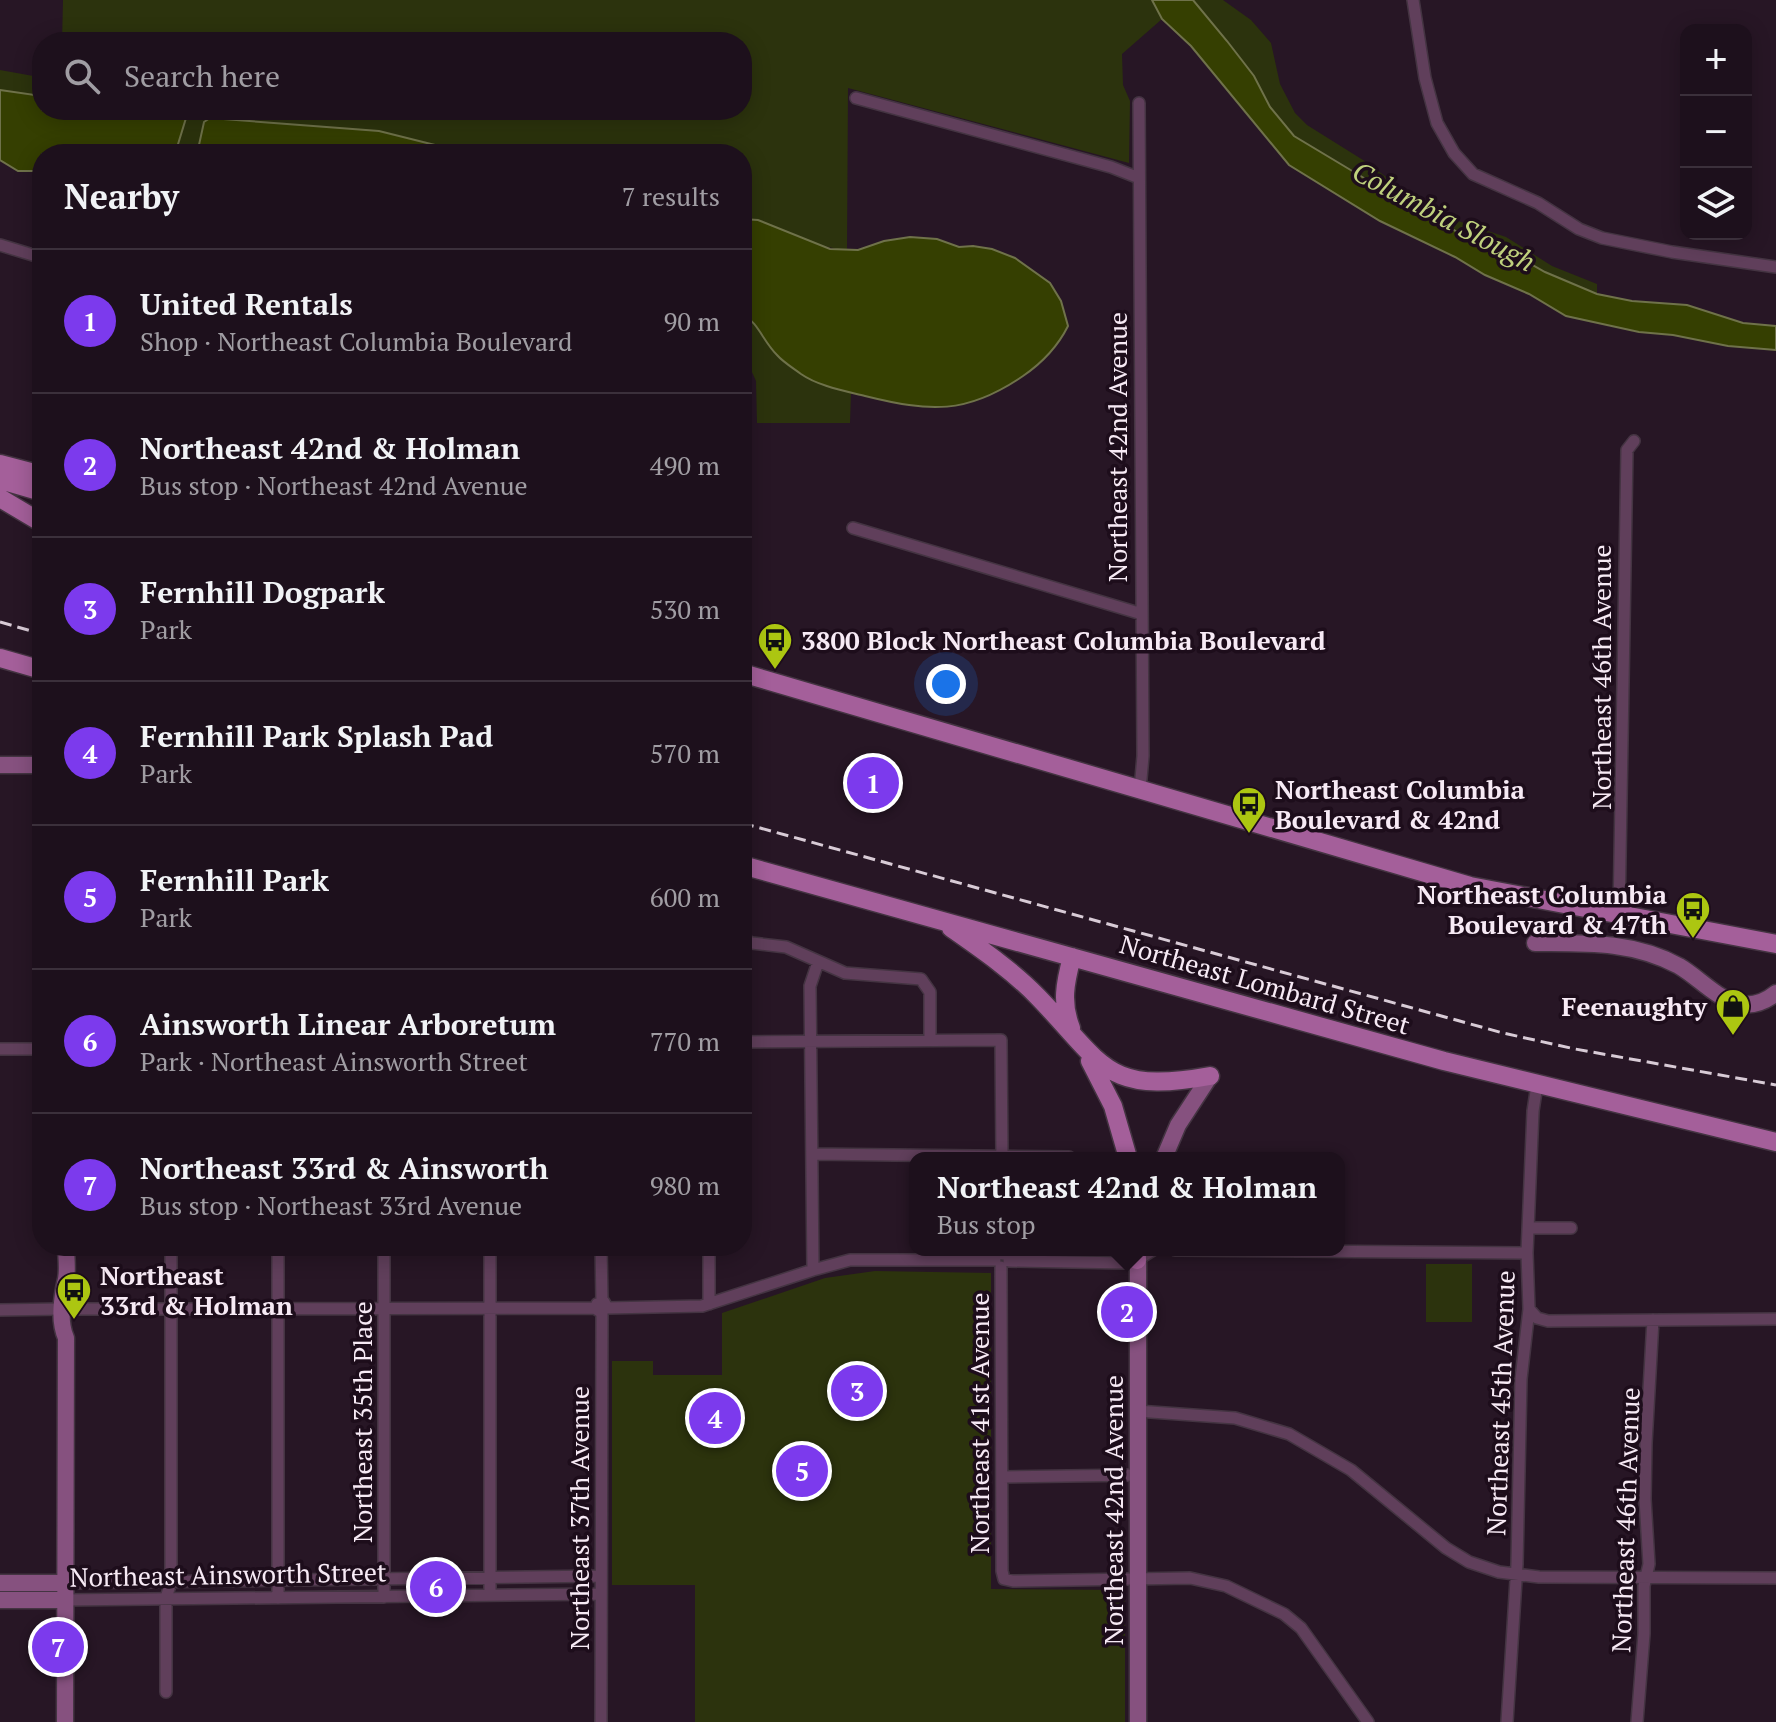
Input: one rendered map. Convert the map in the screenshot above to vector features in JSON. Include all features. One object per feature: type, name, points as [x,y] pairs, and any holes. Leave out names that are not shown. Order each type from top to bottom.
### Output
[{"type":"main road","points":[[0,455],[32,463]]},
{"type":"main road","points":[[0,464],[32,472]]},
{"type":"main road","points":[[0,480],[32,489]]},
{"type":"main road","points":[[0,498],[32,517]]},
{"type":"main road","points":[[0,658],[32,667]]},
{"type":"main road","points":[[752,676],[1470,886],[1776,944]]},
{"type":"main road","name":"Northeast Lombard Street","points":[[752,868],[1537,1085],[1776,1142]]},
{"type":"main road","points":[[940,921],[994,959],[1036,994],[1101,1066],[1134,1080],[1170,1082],[1210,1076]]},
{"type":"main road","points":[[1072,957],[1063,992],[1064,1005],[1071,1028],[1109,1098],[1126,1152]]},
{"type":"street","points":[[1413,0],[1425,78],[1437,123],[1454,153],[1473,174],[1538,203],[1570,224],[1602,238],[1776,267]]},
{"type":"street","points":[[856,98],[1111,167],[1139,178]]},
{"type":"street","name":"Northeast 42nd Avenue","points":[[1139,103],[1143,775],[1140,790]]},
{"type":"street","points":[[0,245],[32,255]]},
{"type":"street","name":"Northeast 46th Avenue","points":[[1619,915],[1625,652],[1624,521],[1627,450],[1634,441]]},
{"type":"street","points":[[853,528],[1142,614]]},
{"type":"street","points":[[0,765],[32,765]]},
{"type":"street","points":[[752,943],[786,947],[845,973],[921,979],[930,992],[930,1040]]},
{"type":"street","points":[[1535,943],[1606,943],[1646,952],[1678,966],[1739,1004],[1763,1002],[1776,993]]},
{"type":"street","points":[[813,1270],[810,986],[818,962]]},
{"type":"street","points":[[752,1042],[1001,1040],[1002,1152]]},
{"type":"street","points":[[0,1049],[32,1049]]},
{"type":"street","points":[[1167,1152],[1178,1125],[1210,1076]]},
{"type":"street","name":"Northeast 45th Avenue","points":[[1507,1722],[1521,1379],[1529,1309],[1527,1253],[1533,1111],[1537,1085]]},
{"type":"street","points":[[812,1154],[909,1156]]},
{"type":"street","points":[[1530,1228],[1571,1228]]},
{"type":"street","points":[[1345,1251],[1527,1253]]},
{"type":"street","points":[[65,1722],[66,1338],[62,1329],[66,1309],[62,1288],[66,1279],[66,1256]]},
{"type":"street","points":[[166,1692],[166,1598],[171,1582],[171,1256]]},
{"type":"street","points":[[278,1256],[278,1598]]},
{"type":"street","name":"Northeast 35th Place","points":[[384,1256],[384,1597]]},
{"type":"street","points":[[490,1256],[490,1595]]},
{"type":"street","name":"Northeast 37th Avenue","points":[[601,1256],[601,1722]]},
{"type":"street","points":[[709,1256],[709,1304]]},
{"type":"street","points":[[0,1310],[688,1308],[813,1270],[863,1259],[1002,1258],[1126,1263],[1134,1256]]},
{"type":"street","name":"Northeast 42nd Avenue","points":[[1137,1256],[1138,1722]]},
{"type":"street","name":"Northeast 41st Avenue","points":[[1002,1258],[1004,1579],[1137,1579]]},
{"type":"street","points":[[1529,1309],[1537,1318],[1548,1321],[1776,1319]]},
{"type":"street","name":"Northeast 46th Avenue","points":[[1637,1722],[1649,1564],[1645,1499],[1653,1320]]},
{"type":"street","points":[[1137,1411],[1235,1418],[1289,1434],[1351,1470],[1435,1541],[1458,1556],[1486,1568],[1515,1575],[1776,1578]]},
{"type":"street","points":[[1002,1477],[1137,1475]]},
{"type":"street","name":"Northeast Ainsworth Street","points":[[0,1600],[171,1582],[601,1576]]},
{"type":"street","points":[[1137,1579],[1190,1578],[1216,1582],[1284,1614],[1310,1637],[1368,1722]]},
{"type":"street","name":"Northeast Ainsworth Street","points":[[0,1583],[166,1598],[601,1594]]},
{"type":"shaded area","points":[[63,0],[1152,0],[1162,19],[1122,54],[1123,85],[1130,101],[1129,163],[848,88],[847,250],[821,245],[752,220],[752,144],[431,144],[379,131],[236,120],[752,120],[752,32],[62,32]]},
{"type":"shaded area","points":[[1152,0],[1193,0],[1254,76],[1270,107],[1294,136],[1424,214],[1474,241],[1497,245],[1545,272],[1597,294],[1632,301],[1687,305],[1743,323],[1776,326],[1776,350],[1639,332],[1566,316],[1529,294],[1380,221],[1289,165],[1191,46],[1162,19]]},
{"type":"shaded area","points":[[1193,0],[1223,0],[1251,20],[1271,43],[1280,84],[1295,113],[1307,125],[1363,160],[1437,214],[1506,237],[1552,266],[1597,284],[1597,294],[1545,272],[1497,245],[1474,241],[1294,136],[1270,107],[1254,76]]},
{"type":"shaded area","points":[[0,70],[32,76],[32,95],[0,90]]},
{"type":"shaded area","points":[[0,90],[32,95],[32,120],[185,120],[178,144],[32,144],[32,171],[18,171],[0,160]]},
{"type":"shaded area","points":[[185,120],[209,120],[201,144],[178,144]]},
{"type":"shaded area","points":[[236,120],[379,131],[431,144],[199,144],[204,122]]},
{"type":"shaded area","points":[[752,220],[830,249],[858,250],[884,241],[910,237],[937,239],[959,247],[992,249],[1015,258],[1050,283],[1061,301],[1068,326],[1043,360],[1003,389],[965,404],[929,407],[865,396],[808,378],[772,350],[753,322]]},
{"type":"shaded area","points":[[752,321],[773,351],[794,369],[851,392],[850,423],[757,423],[756,381],[752,372]]},
{"type":"shaded area","points":[[1426,1264],[1472,1264],[1472,1322],[1426,1322]]},
{"type":"shaded area","points":[[875,1271],[991,1273],[991,1589],[1125,1590],[1125,1722],[695,1722],[695,1585],[612,1585],[612,1361],[653,1361],[653,1375],[722,1375],[722,1313],[825,1278]]},
{"type":"railway","points":[[0,622],[32,631]]},
{"type":"railway","points":[[752,826],[1503,1033],[1776,1085]]},
{"type":"place","name":"3800 Block Northeast Columbia Boulevard","points":[[775,671]]},
{"type":"place","name":"United Rentals","points":[[873,783]]},
{"type":"place","name":"Northeast Columbia Boulevard & 42nd","points":[[1249,835]]},
{"type":"place","name":"Northeast Columbia Boulevard & 47th","points":[[1693,940]]},
{"type":"place","name":"Feenaughty","points":[[1733,1037]]},
{"type":"place","name":"Northeast 42nd & Holman","points":[[1127,1312]]},
{"type":"place","name":"Northeast 33rd & Holman","points":[[74,1321]]},
{"type":"place","name":"Fernhill Dogpark","points":[[857,1391]]},
{"type":"place","name":"Fernhill Park Splash Pad","points":[[715,1418]]},
{"type":"place","name":"Fernhill Park","points":[[802,1471]]},
{"type":"place","name":"Ainsworth Linear Arboretum","points":[[436,1587]]},
{"type":"place","name":"Northeast 33rd & Ainsworth","points":[[58,1647]]},
{"type":"water label","name":"Columbia Slough","points":[[1444,216]]}]
